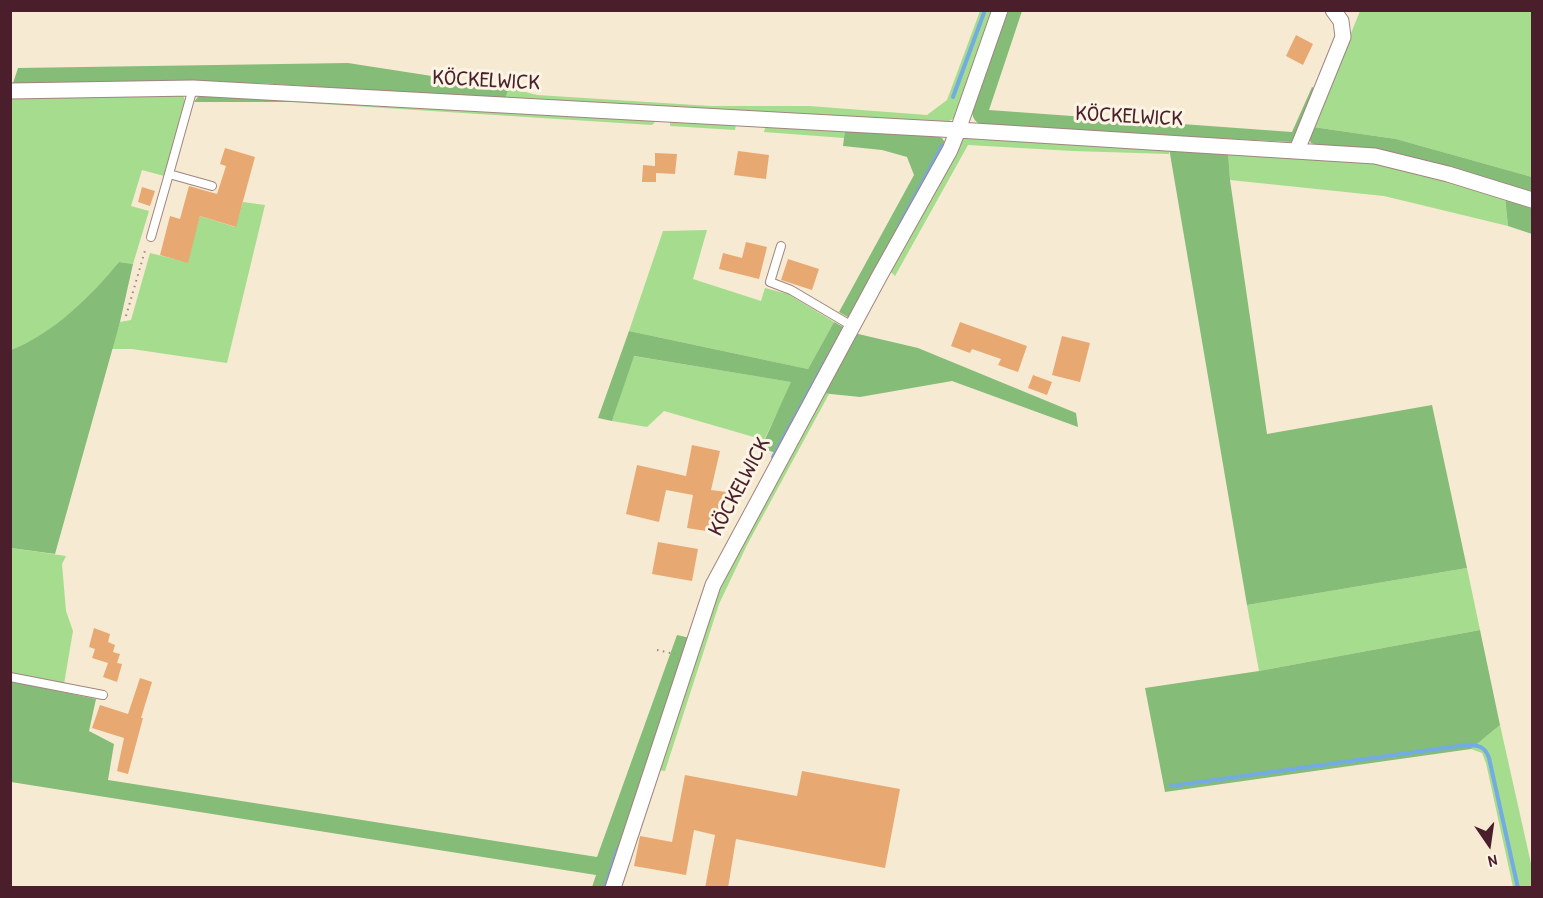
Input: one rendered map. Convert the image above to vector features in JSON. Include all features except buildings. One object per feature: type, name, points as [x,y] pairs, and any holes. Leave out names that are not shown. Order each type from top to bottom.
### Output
[{"type":"street","name":"KÖCKELWICK","points":[[613,888],[713,585],[852,326],[950,150],[1000,10]]},
{"type":"street","points":[[1297,150],[1343,37],[1341,21],[1333,10]]},
{"type":"street","name":"KÖCKELWICK","points":[[10,91],[193,87],[1297,150],[1375,156],[1448,174],[1533,200]]},
{"type":"lane","points":[[151,237],[193,87]]},
{"type":"lane","points":[[169,174],[212,186]]},
{"type":"lane","points":[[781,246],[770,282],[791,290],[852,326]]},
{"type":"lane","points":[[10,677],[103,695]]},
{"type":"path","points":[[126,316],[145,249],[151,237]]},
{"type":"path","points":[[657,650],[689,657]]},
{"type":"green space","points":[[980,11],[995,11],[957,113],[947,122],[505,99],[509,88],[537,95],[711,106],[809,106],[927,115],[947,100]]},
{"type":"green space","points":[[1005,11],[1022,11],[989,110],[1292,132],[1312,87],[1318,90],[1299,136],[1291,142],[986,126],[975,120],[972,108]]},
{"type":"green space","points":[[1360,11],[1532,11],[1532,177],[1396,139],[1313,127]]},
{"type":"green space","points":[[348,63],[509,88],[505,99],[258,83],[87,82],[12,86],[18,68]]},
{"type":"green space","points":[[200,94],[290,97],[290,102],[194,102]]},
{"type":"green space","points":[[183,95],[185,101],[164,176],[142,170],[131,206],[149,211],[133,264],[119,262],[96,289],[70,313],[42,334],[11,350],[11,96]]},
{"type":"green space","points":[[290,97],[657,120],[652,125],[290,102]]},
{"type":"green space","points":[[670,118],[736,124],[735,130],[670,126]]},
{"type":"green space","points":[[766,124],[845,130],[844,138],[764,132]]},
{"type":"green space","points":[[1313,127],[1396,139],[1532,177],[1532,194],[1311,143],[1309,138]]},
{"type":"green space","points":[[845,130],[935,135],[942,138],[946,144],[853,320],[839,312],[914,175],[907,157],[882,150],[843,146]]},
{"type":"green space","points":[[964,136],[1169,148],[1169,154],[968,145],[895,276],[890,271]]},
{"type":"green space","points":[[1169,148],[1228,152],[1230,180],[1267,434],[1432,405],[1467,568],[1247,605]]},
{"type":"green space","points":[[1228,152],[1357,160],[1445,179],[1505,197],[1508,226],[1384,196],[1230,180]]},
{"type":"green space","points":[[1505,197],[1532,206],[1532,234],[1508,226]]},
{"type":"green space","points":[[243,202],[265,205],[227,363],[132,349],[111,349],[120,322],[131,320],[150,253],[187,262],[200,216],[235,227]]},
{"type":"green space","points":[[707,230],[693,279],[761,301],[765,288],[788,294],[834,322],[808,369],[629,331],[663,231]]},
{"type":"green space","points":[[119,262],[133,264],[120,322],[55,554],[11,548],[11,350],[42,334],[70,313]]},
{"type":"green space","points":[[834,322],[847,329],[779,454],[761,448],[791,382],[634,356],[612,421],[598,418],[629,331],[808,369]]},
{"type":"green space","points":[[854,333],[918,348],[1076,413],[1078,427],[952,381],[860,397],[821,393]]},
{"type":"green space","points":[[633,356],[792,382],[764,440],[664,411],[647,427],[612,421]]},
{"type":"green space","points":[[821,393],[829,394],[747,545],[719,604],[665,771],[656,770],[710,606]]},
{"type":"green space","points":[[11,548],[66,556],[62,564],[66,611],[73,631],[64,684],[11,673]]},
{"type":"green space","points":[[1467,568],[1480,630],[1259,671],[1247,605]]},
{"type":"green space","points":[[1480,630],[1500,725],[1471,749],[1165,792],[1145,688],[1259,671]]},
{"type":"green space","points":[[677,635],[690,638],[609,887],[592,887],[596,875],[11,782],[10,681],[96,699],[89,731],[114,744],[108,780],[597,857]]},
{"type":"green space","points":[[1500,725],[1532,868],[1532,887],[1513,887],[1486,763],[1482,753],[1471,749]]},
{"type":"waterway","points":[[953,97],[985,10]]},
{"type":"waterway","points":[[899,226],[942,146]]},
{"type":"waterway","points":[[773,457],[829,355]]},
{"type":"waterway","points":[[1171,786],[1466,745],[1477,746],[1483,749],[1489,758],[1518,888]]},
{"type":"waterway","points":[[605,888],[618,848]]}]
